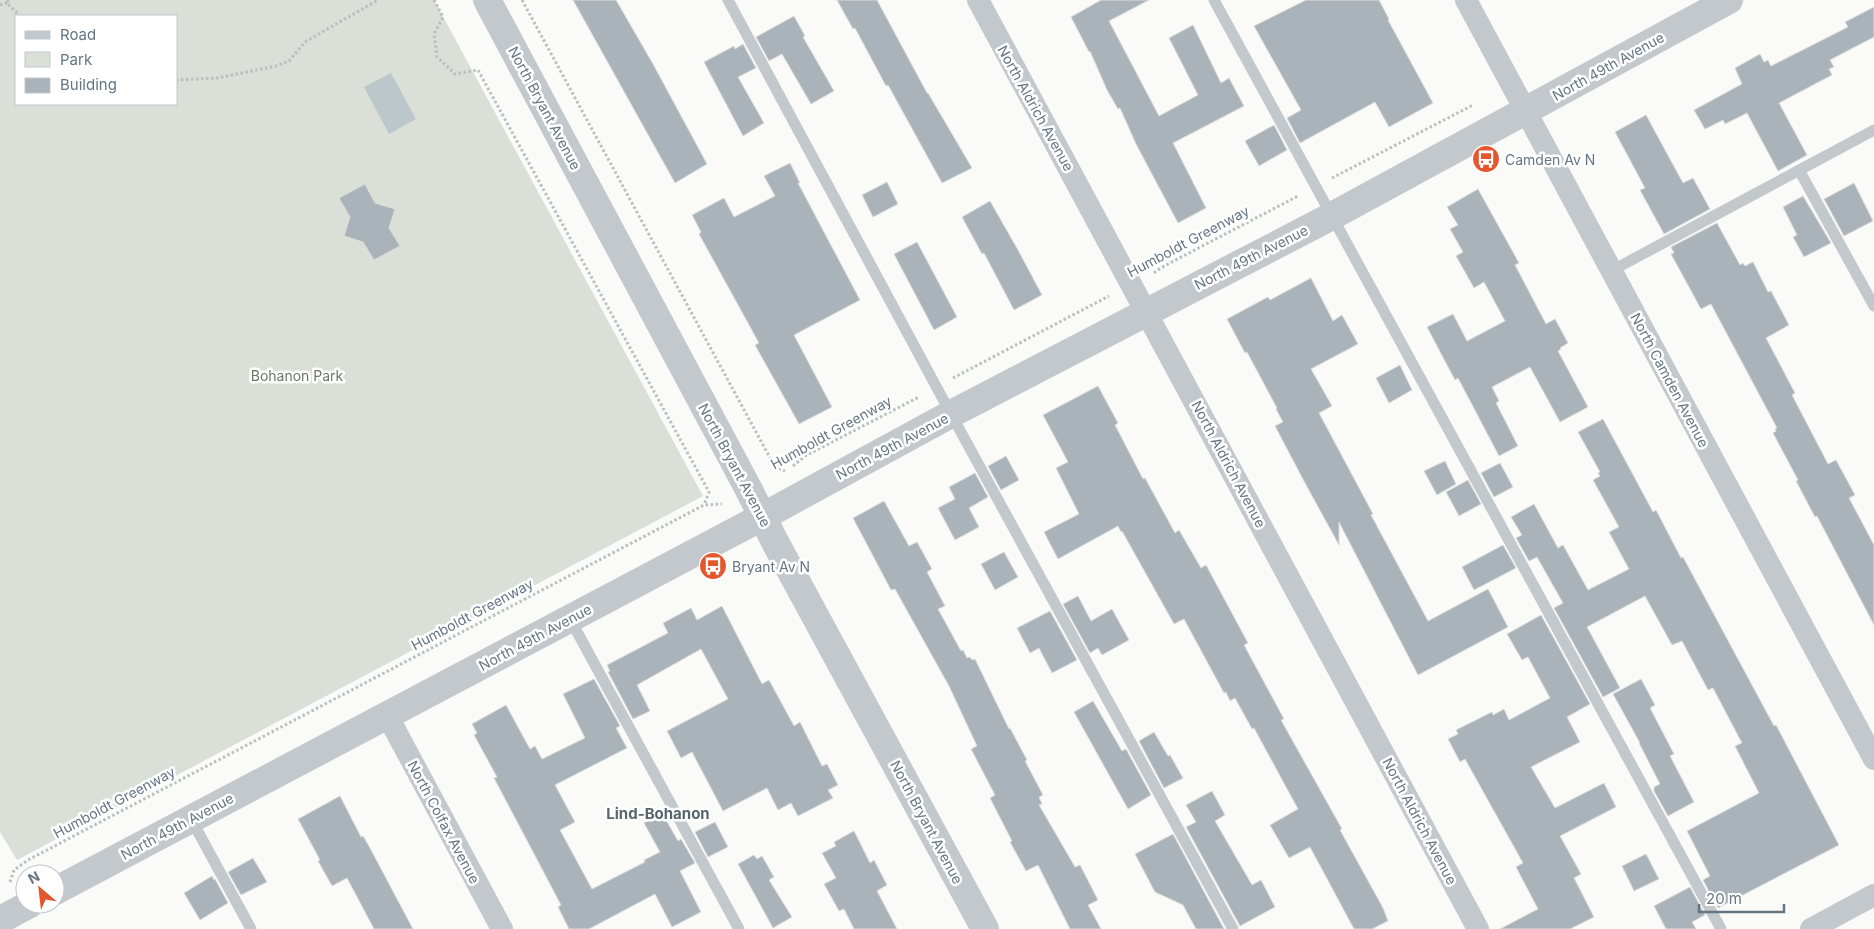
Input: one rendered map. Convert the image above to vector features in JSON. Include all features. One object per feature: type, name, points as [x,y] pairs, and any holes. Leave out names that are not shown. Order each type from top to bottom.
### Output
[{"type":"street","name":"North Bryant Avenue","points":[[487,0],[762,517],[985,929]]},
{"type":"street","name":"North Aldrich Avenue","points":[[978,0],[1478,929]]},
{"type":"street","name":"North Camden Avenue","points":[[1466,0],[1874,759]]},
{"type":"street","name":"North 49th Avenue","points":[[65,886],[762,517],[951,414],[1332,216],[1729,0]]},
{"type":"street","name":"North Colfax Avenue","points":[[386,715],[502,929]]},
{"type":"street","points":[[1811,929],[1874,895]]},
{"type":"street","points":[[3,929],[0,922],[15,913]]},
{"type":"lane","points":[[728,0],[951,414],[1233,929]]},
{"type":"lane","points":[[1214,0],[1721,929]]},
{"type":"lane","points":[[1611,271],[1874,130]]},
{"type":"lane","points":[[1799,170],[1874,306]]},
{"type":"lane","points":[[570,619],[739,929]]},
{"type":"lane","points":[[191,819],[251,929]]},
{"type":"path","points":[[178,80],[217,78],[276,66],[289,61],[305,42],[378,0]]},
{"type":"path","points":[[434,0],[444,17],[434,34],[437,57],[455,74],[478,70],[708,492],[704,506]]},
{"type":"path","points":[[522,0],[775,466],[785,472]]},
{"type":"path","points":[[0,5],[7,1],[19,15]]},
{"type":"path","name":"Humboldt Greenway","points":[[8,888],[14,870],[28,860],[704,506],[723,504],[748,488],[785,472],[805,456],[1132,284],[1153,276],[1156,270],[1477,102]]},
{"type":"green space","name":"Bohanon Park","points":[[0,0],[434,0],[703,496],[17,860],[0,832]]},
{"type":"shaded area","points":[[391,73],[416,119],[389,134],[364,87]]},
{"type":"building","points":[[573,0],[616,0],[707,164],[675,183]]},
{"type":"building","points":[[837,0],[877,0],[927,93],[972,168],[942,183],[888,85],[886,86],[855,28],[853,29]]},
{"type":"building","points":[[1101,0],[1149,0],[1109,21],[1159,116],[1198,95],[1169,38],[1193,25],[1221,83],[1229,78],[1244,106],[1173,143],[1206,208],[1178,223],[1136,144],[1120,108],[1118,109],[1107,90],[1090,51],[1071,17]]},
{"type":"building","points":[[1306,0],[1379,0],[1433,103],[1389,127],[1375,102],[1300,143],[1287,118],[1301,110],[1254,26]]},
{"type":"building","points":[[1874,7],[1874,37],[1830,60],[1834,67],[1829,69],[1832,75],[1779,103],[1807,155],[1778,171],[1747,113],[1725,124],[1723,120],[1705,129],[1694,110],[1742,84],[1735,68],[1760,54],[1764,62],[1768,60],[1771,66],[1848,27],[1845,22]]},
{"type":"building","points":[[794,16],[805,36],[803,37],[834,91],[811,104],[782,54],[769,61],[756,37]]},
{"type":"building","points":[[743,44],[756,68],[738,77],[764,123],[743,136],[704,62],[734,46],[735,49]]},
{"type":"building","points":[[1646,115],[1683,183],[1693,178],[1710,209],[1664,234],[1640,190],[1645,188],[1615,132]]},
{"type":"building","points":[[1274,125],[1287,150],[1259,166],[1245,141]]},
{"type":"building","points":[[790,163],[800,183],[798,183],[860,300],[794,335],[832,407],[799,424],[755,345],[759,343],[699,234],[701,232],[692,215],[724,198],[734,217],[775,196],[764,176]]},
{"type":"building","points":[[887,182],[898,204],[873,217],[862,195]]},
{"type":"building","points":[[1854,183],[1873,221],[1844,236],[1824,199]]},
{"type":"building","points":[[365,184],[375,203],[395,209],[389,228],[400,246],[374,260],[363,242],[344,236],[350,217],[339,198]]},
{"type":"building","points":[[1478,189],[1519,263],[1515,265],[1546,324],[1555,319],[1568,343],[1558,351],[1588,407],[1560,422],[1530,367],[1492,387],[1499,401],[1496,403],[1518,446],[1499,456],[1458,378],[1455,380],[1427,327],[1453,314],[1467,341],[1505,321],[1484,282],[1474,288],[1456,256],[1463,252],[1450,229],[1458,225],[1447,207]]},
{"type":"building","points":[[1803,196],[1831,243],[1804,257],[1793,237],[1797,235],[1783,207]]},
{"type":"building","points":[[990,201],[1042,295],[1014,310],[984,253],[982,254],[962,217]]},
{"type":"building","points":[[1717,223],[1740,265],[1743,263],[1745,266],[1753,262],[1768,292],[1771,291],[1789,325],[1766,338],[1795,393],[1792,395],[1828,464],[1836,460],[1855,495],[1849,498],[1874,545],[1874,625],[1817,516],[1815,517],[1796,481],[1798,480],[1773,433],[1777,428],[1711,304],[1701,309],[1671,254],[1674,253],[1671,247]]},
{"type":"building","points":[[917,242],[957,317],[934,330],[894,254]]},
{"type":"building","points":[[1311,278],[1333,321],[1342,315],[1358,344],[1311,369],[1332,406],[1319,413],[1428,621],[1488,589],[1508,627],[1418,675],[1339,522],[1339,545],[1305,483],[1275,426],[1283,422],[1277,408],[1227,319],[1268,297],[1270,300]]},
{"type":"building","points":[[1400,365],[1412,390],[1389,403],[1376,378]]},
{"type":"building","points":[[1098,386],[1118,423],[1115,425],[1143,479],[1145,478],[1175,533],[1179,530],[1201,568],[1206,565],[1248,643],[1244,645],[1284,719],[1281,720],[1342,829],[1340,830],[1383,908],[1388,921],[1372,929],[1354,929],[1310,847],[1289,858],[1270,825],[1298,809],[1254,728],[1252,729],[1235,698],[1230,701],[1226,692],[1224,693],[1184,619],[1174,624],[1118,526],[1058,559],[1044,532],[1079,514],[1056,468],[1068,462],[1043,415]]},
{"type":"building","points":[[1603,419],[1653,512],[1656,510],[1681,558],[1683,557],[1774,726],[1776,725],[1839,845],[1718,908],[1703,880],[1710,876],[1687,831],[1759,793],[1735,746],[1742,743],[1713,688],[1708,690],[1682,641],[1672,645],[1645,596],[1587,627],[1620,688],[1603,697],[1554,608],[1563,603],[1537,557],[1529,561],[1516,538],[1522,535],[1511,517],[1534,504],[1558,548],[1563,545],[1588,590],[1629,569],[1609,532],[1619,527],[1593,480],[1600,476],[1598,473],[1600,472],[1578,432]]},
{"type":"building","points":[[1006,456],[1019,480],[1001,490],[988,466]]},
{"type":"building","points":[[1445,461],[1456,484],[1437,495],[1424,471]]},
{"type":"building","points":[[1500,463],[1513,487],[1494,497],[1481,473]]},
{"type":"building","points":[[975,473],[988,497],[969,508],[979,527],[955,540],[938,508],[955,499],[949,487]]},
{"type":"building","points":[[1468,480],[1481,504],[1459,516],[1446,492]]},
{"type":"building","points":[[884,501],[909,546],[917,542],[932,569],[927,572],[945,606],[938,609],[961,651],[963,650],[967,658],[975,659],[1009,729],[1027,760],[1025,761],[1043,795],[1039,797],[1042,804],[1039,805],[1075,867],[1080,865],[1098,900],[1088,905],[1101,929],[1070,929],[1038,865],[1026,871],[1010,842],[1012,841],[990,798],[995,795],[971,749],[977,746],[949,686],[895,589],[891,590],[853,518]]},
{"type":"building","points":[[1503,545],[1516,568],[1474,590],[1462,567]]},
{"type":"building","points":[[1004,552],[1018,577],[995,590],[981,564]]},
{"type":"building","points":[[1078,596],[1091,621],[1112,609],[1129,640],[1102,655],[1098,648],[1090,653],[1063,604]]},
{"type":"building","points":[[722,606],[762,684],[769,680],[794,726],[800,722],[822,766],[827,764],[838,785],[828,790],[833,798],[798,816],[791,803],[778,810],[767,788],[723,811],[692,752],[681,758],[667,731],[728,699],[701,649],[637,685],[650,711],[633,719],[608,672],[610,671],[607,665],[668,633],[663,623],[691,608],[697,620]]},
{"type":"building","points":[[1050,611],[1077,660],[1052,673],[1039,648],[1030,653],[1017,628]]},
{"type":"building","points":[[1541,615],[1590,704],[1567,717],[1580,742],[1531,767],[1555,808],[1604,783],[1616,807],[1560,836],[1581,874],[1574,878],[1594,917],[1570,929],[1500,929],[1538,909],[1516,867],[1523,863],[1465,759],[1460,762],[1448,739],[1458,734],[1456,730],[1492,712],[1493,715],[1504,709],[1509,720],[1550,698],[1528,657],[1522,660],[1507,634]]},
{"type":"building","points":[[594,679],[620,726],[616,728],[627,748],[555,785],[575,822],[560,830],[592,889],[645,862],[644,860],[660,852],[644,823],[662,813],[678,841],[681,839],[695,863],[680,871],[701,912],[672,927],[655,894],[589,929],[569,929],[558,907],[561,905],[494,778],[497,777],[474,735],[477,733],[472,724],[506,705],[530,749],[535,746],[542,759],[585,738],[563,694]]},
{"type":"building","points":[[1641,679],[1655,705],[1650,708],[1674,754],[1670,756],[1694,802],[1668,816],[1654,791],[1654,787],[1660,784],[1613,694]]},
{"type":"building","points":[[1093,701],[1122,751],[1126,749],[1151,795],[1128,809],[1074,712]]},
{"type":"building","points":[[1154,732],[1183,778],[1164,788],[1139,741]]},
{"type":"building","points":[[1212,791],[1225,815],[1215,821],[1252,885],[1261,880],[1275,907],[1240,926],[1186,827],[1196,822],[1186,805]]},
{"type":"building","points":[[340,796],[413,929],[374,929],[347,878],[332,886],[318,861],[320,860],[298,819]]},
{"type":"building","points":[[715,822],[728,847],[708,857],[695,832]]},
{"type":"building","points":[[854,831],[870,863],[874,860],[887,885],[877,891],[897,929],[854,929],[844,909],[839,911],[824,884],[836,878],[822,853],[836,846],[834,842]]},
{"type":"building","points":[[1173,834],[1224,929],[1196,929],[1183,905],[1155,892],[1135,854]]},
{"type":"building","points":[[1646,854],[1659,879],[1634,891],[1622,866]]},
{"type":"building","points":[[754,855],[757,859],[762,856],[774,877],[769,880],[792,917],[773,928],[738,864]]},
{"type":"building","points":[[253,858],[267,882],[241,895],[228,872]]},
{"type":"building","points":[[212,876],[228,903],[200,920],[184,893]]},
{"type":"building","points":[[1690,887],[1705,915],[1692,922],[1696,929],[1666,929],[1654,906]]},
{"type":"place","name":"Camden Av N","points":[[1486,159]]},
{"type":"place","name":"Bryant Av N","points":[[713,566]]},
{"type":"district","name":"Lind-Bohanon","points":[[658,813]]}]
